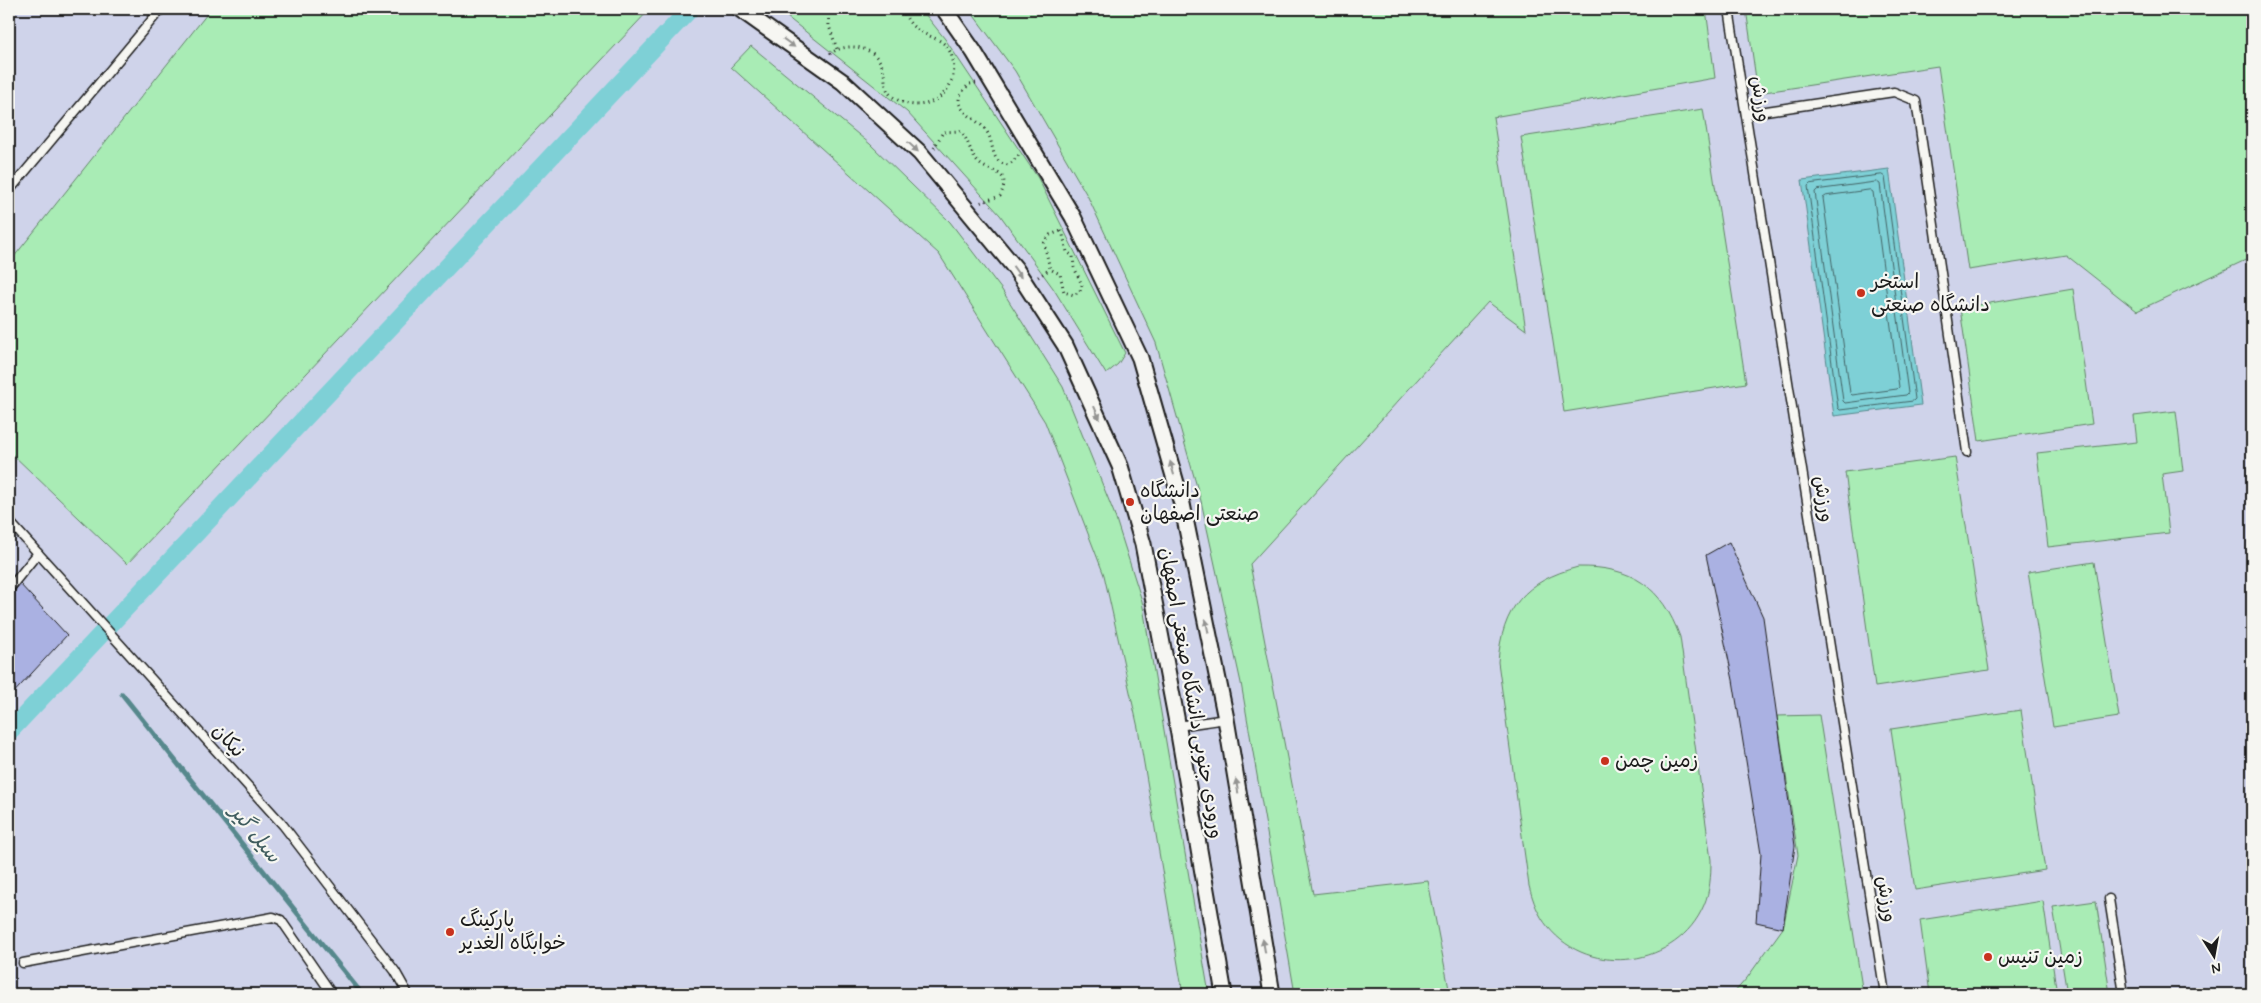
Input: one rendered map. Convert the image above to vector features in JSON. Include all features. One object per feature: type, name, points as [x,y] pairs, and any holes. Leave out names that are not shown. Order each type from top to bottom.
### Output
[{"type":"street","name":"ورودی جنوبی دانشگاه صنعتی اصفهان","points":[[944,9],[991,81],[1073,217],[1140,358],[1182,504],[1226,719],[1272,994]]},
{"type":"street","name":"ورودی جنوبی دانشگاه صنعتی اصفهان","points":[[745,12],[843,82],[928,162],[1015,268],[1065,345],[1120,466],[1143,544],[1178,726],[1224,994]]},
{"type":"lane","points":[[9,191],[161,9]]},
{"type":"lane","name":"ورزش","points":[[1729,9],[1885,994]]},
{"type":"lane","points":[[1746,114],[1894,92],[1916,101],[1967,452]]},
{"type":"lane","name":"نیکان","points":[[9,521],[283,825],[395,971],[408,994]]},
{"type":"lane","points":[[9,589],[38,554]]},
{"type":"lane","points":[[1178,726],[1226,719]]},
{"type":"lane","points":[[2109,900],[2124,994]]},
{"type":"lane","points":[[23,963],[273,917],[281,920],[332,994]]},
{"type":"path","points":[[828,9],[829,26],[837,48]]},
{"type":"path","points":[[818,64],[837,48],[856,47],[878,58],[882,66],[886,90],[896,99],[915,106],[932,102],[944,95],[954,74],[951,54],[945,44],[938,39],[921,33],[912,27],[903,9]]},
{"type":"path","points":[[991,81],[970,84],[963,89],[960,104],[964,113],[986,130],[995,159],[1002,164],[1010,165],[1016,160],[1027,140]]},
{"type":"path","points":[[928,162],[937,140],[943,132],[954,130],[961,131],[978,162],[998,172],[1004,180],[1004,187],[1000,196],[966,208]]},
{"type":"path","points":[[1061,231],[1067,252],[1073,256],[1074,261],[1074,267],[1082,286],[1080,291],[1074,295],[1064,292],[1060,274],[1050,269],[1048,264],[1049,259],[1044,243],[1050,235],[1061,231]]},
{"type":"shaded area","name":"دانشگاه صنعتی اصفهان","points":[[9,9],[2252,9],[2252,994],[9,994]]},
{"type":"green space","points":[[211,9],[650,9],[127,564],[9,451],[9,263]]},
{"type":"green space","points":[[777,9],[921,9],[945,39],[1038,178],[1125,353],[1118,364],[1106,374],[1053,288],[1000,215],[907,112]]},
{"type":"green space","points":[[969,9],[1706,9],[1715,78],[1493,117],[1526,330],[1488,302],[1250,564],[1313,894],[1428,881],[1450,994],[1295,994],[1241,683],[1201,501],[1156,343],[1088,197],[1015,71]]},
{"type":"green space","points":[[1746,9],[2252,9],[2252,257],[2137,311],[2066,255],[1968,270],[1938,66],[1758,93]]},
{"type":"green space","points":[[751,46],[870,144],[950,222],[1002,290],[1063,387],[1114,513],[1142,601],[1209,994],[1183,994],[1138,728],[1104,575],[1045,422],[939,254],[731,67]]},
{"type":"green space","points":[[1703,109],[1746,383],[1564,412],[1521,137]]},
{"type":"green space","points":[[2073,289],[2092,424],[1979,441],[1960,308]]},
{"type":"green space","points":[[2176,411],[2183,471],[2162,474],[2169,533],[2048,547],[2037,453],[2137,442],[2134,416]]},
{"type":"green space","points":[[1955,457],[1989,670],[1875,687],[1845,472]]},
{"type":"green space","points":[[2094,562],[2119,717],[2053,727],[2028,572]]},
{"type":"green space","name":"زمین چمن","points":[[1578,567],[1614,570],[1642,583],[1654,593],[1673,620],[1680,637],[1711,860],[1708,894],[1692,926],[1675,942],[1654,953],[1632,959],[1609,959],[1586,954],[1566,944],[1548,927],[1536,908],[1529,886],[1498,662],[1500,643],[1505,626],[1511,612],[1520,600],[1530,589],[1544,580]]},
{"type":"green space","points":[[2021,710],[2045,870],[1915,890],[1891,729]]},
{"type":"green space","points":[[1819,715],[1863,994],[1733,994],[1783,928],[1798,855],[1777,716]]},
{"type":"green space","name":"زمین تنیس","points":[[2043,901],[2057,994],[1930,994],[1920,920]]},
{"type":"green space","points":[[2096,901],[2110,994],[2067,994],[2053,907]]},
{"type":"water","name":"استخر دانشگاه صنعتی","points":[[1889,169],[1921,405],[1834,416],[1802,180]]},
{"type":"building","points":[[1729,542],[1763,617],[1795,846],[1783,928],[1756,922],[1761,854],[1733,680],[1706,555]]},
{"type":"building","points":[[20,584],[67,635],[9,698],[9,595]]},
{"type":"waterway","points":[[9,732],[690,9]]},
{"type":"waterway","name":"سیل گیر","points":[[122,694],[362,994]]},
{"type":"place","name":"استخر دانشگاه صنعتی","points":[[1861,293]]},
{"type":"place","name":"دانشگاه صنعتی اصفهان","points":[[1130,502]]},
{"type":"place","name":"زمین چمن","points":[[1605,761]]},
{"type":"place","name":"پارکینگ خوابگاه الغدیر","points":[[450,932]]},
{"type":"place","name":"زمین تنیس","points":[[1988,957]]}]
